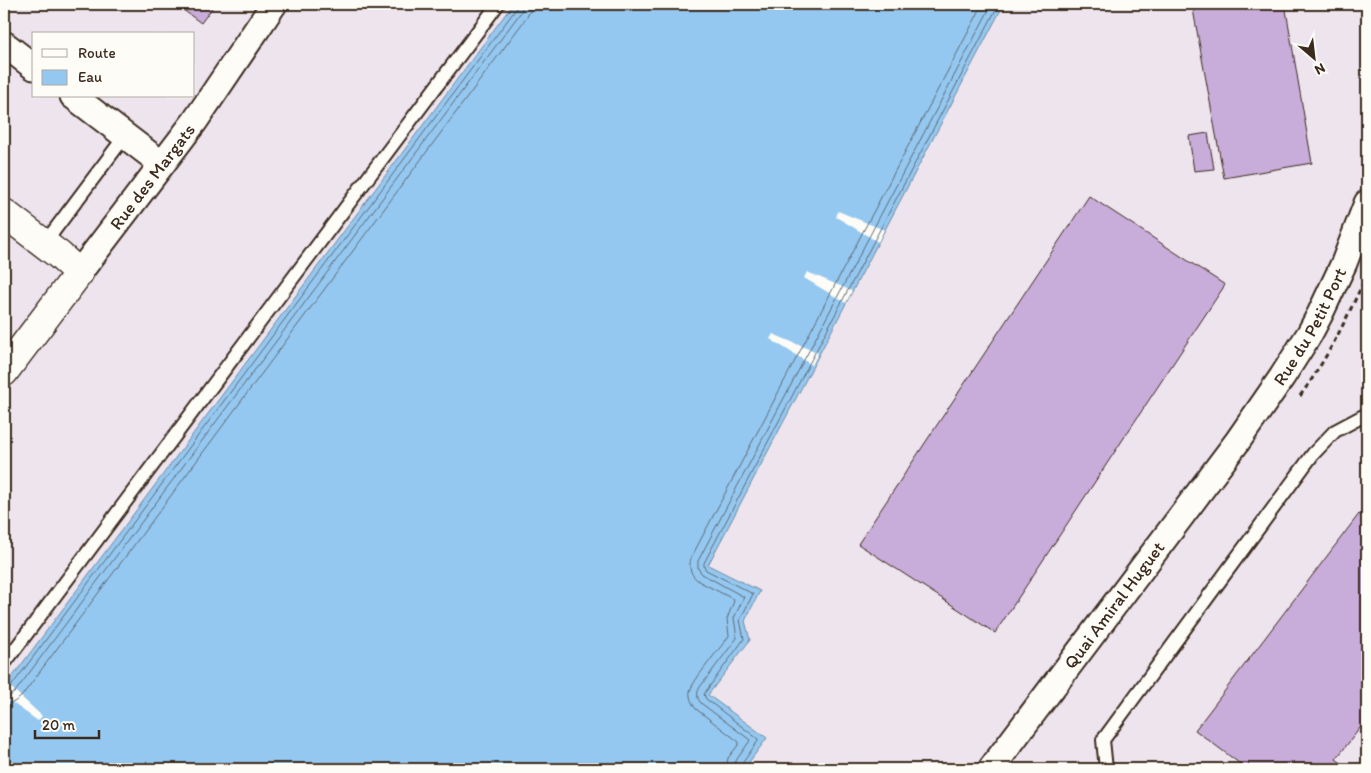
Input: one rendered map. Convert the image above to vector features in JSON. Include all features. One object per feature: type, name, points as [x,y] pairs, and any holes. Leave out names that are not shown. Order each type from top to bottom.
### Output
[{"type":"main road","points":[[4,213],[79,272],[4,372]]},
{"type":"street","name":"Rue des Margats","points":[[79,272],[195,121],[274,4]]},
{"type":"street","points":[[4,44],[32,65]]},
{"type":"street","points":[[76,98],[162,164]]},
{"type":"street","name":"Rue du Petit Port","points":[[1237,442],[1310,333],[1344,263],[1367,203]]},
{"type":"street","name":"Quai Amiral Huguet","points":[[991,769],[1237,442]]},
{"type":"lane","points":[[4,664],[498,4]]},
{"type":"lane","points":[[44,244],[125,136]]},
{"type":"lane","points":[[1106,769],[1103,740],[1307,462],[1335,431],[1367,414]]},
{"type":"shaded area","points":[[4,4],[513,4],[4,688]]},
{"type":"shaded area","points":[[1004,4],[1367,4],[1367,769],[744,769],[766,738],[708,695],[749,640],[745,621],[760,592],[708,565]]},
{"type":"water","points":[[513,4],[1004,4],[708,565],[760,591],[745,621],[750,640],[708,695],[767,738],[744,769],[4,769],[4,688]]},
{"type":"pier","points":[[838,211],[884,230],[878,242],[836,217]]},
{"type":"pier","points":[[807,272],[852,291],[846,303],[804,278]]},
{"type":"pier","points":[[773,334],[818,353],[812,365],[770,339]]},
{"type":"pier","points":[[6,683],[42,716],[38,721],[4,697],[4,685]]},
{"type":"building","points":[[175,4],[215,4],[201,23]]},
{"type":"building","points":[[1192,4],[1285,4],[1312,163],[1224,178]]},
{"type":"building","points":[[1208,133],[1214,169],[1194,171],[1189,136]]},
{"type":"building","points":[[1089,196],[1225,285],[995,633],[858,544]]},
{"type":"building","points":[[1359,514],[1367,520],[1367,719],[1336,759],[1349,769],[1247,769],[1195,730]]}]
